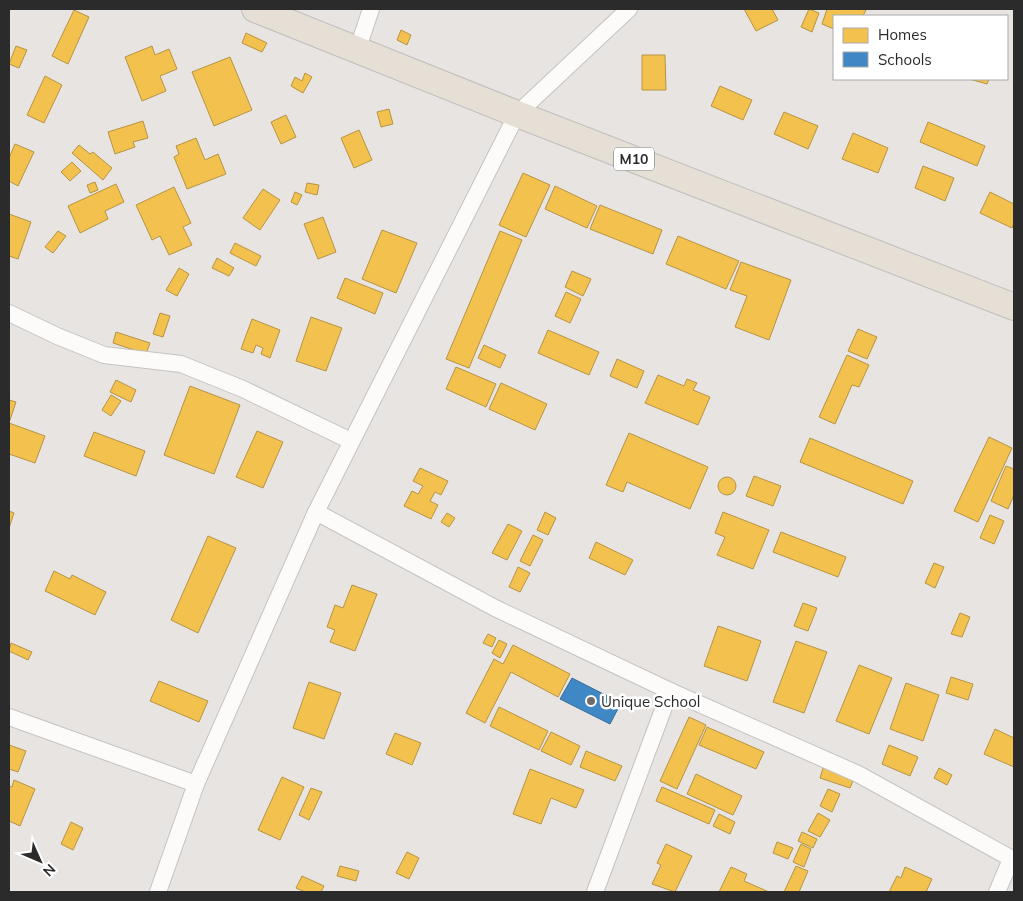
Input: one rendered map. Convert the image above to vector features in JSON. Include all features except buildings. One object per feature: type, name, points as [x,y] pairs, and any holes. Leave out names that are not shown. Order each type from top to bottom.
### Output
[{"type":"main road","name":"M10","points":[[255,9],[517,114],[1014,307]]},
{"type":"street","points":[[357,51],[371,9]]},
{"type":"street","points":[[158,892],[196,784],[316,512],[350,440],[517,114],[629,9]]},
{"type":"street","points":[[9,313],[57,336],[104,355],[181,364],[243,389],[350,440]]},
{"type":"street","points":[[316,512],[495,608],[670,691],[858,774],[1013,859],[996,892]]},
{"type":"street","points":[[595,892],[670,691]]},
{"type":"street","points":[[9,717],[196,784]]},
{"type":"place","name":"Unique School","points":[[591,701]]}]
